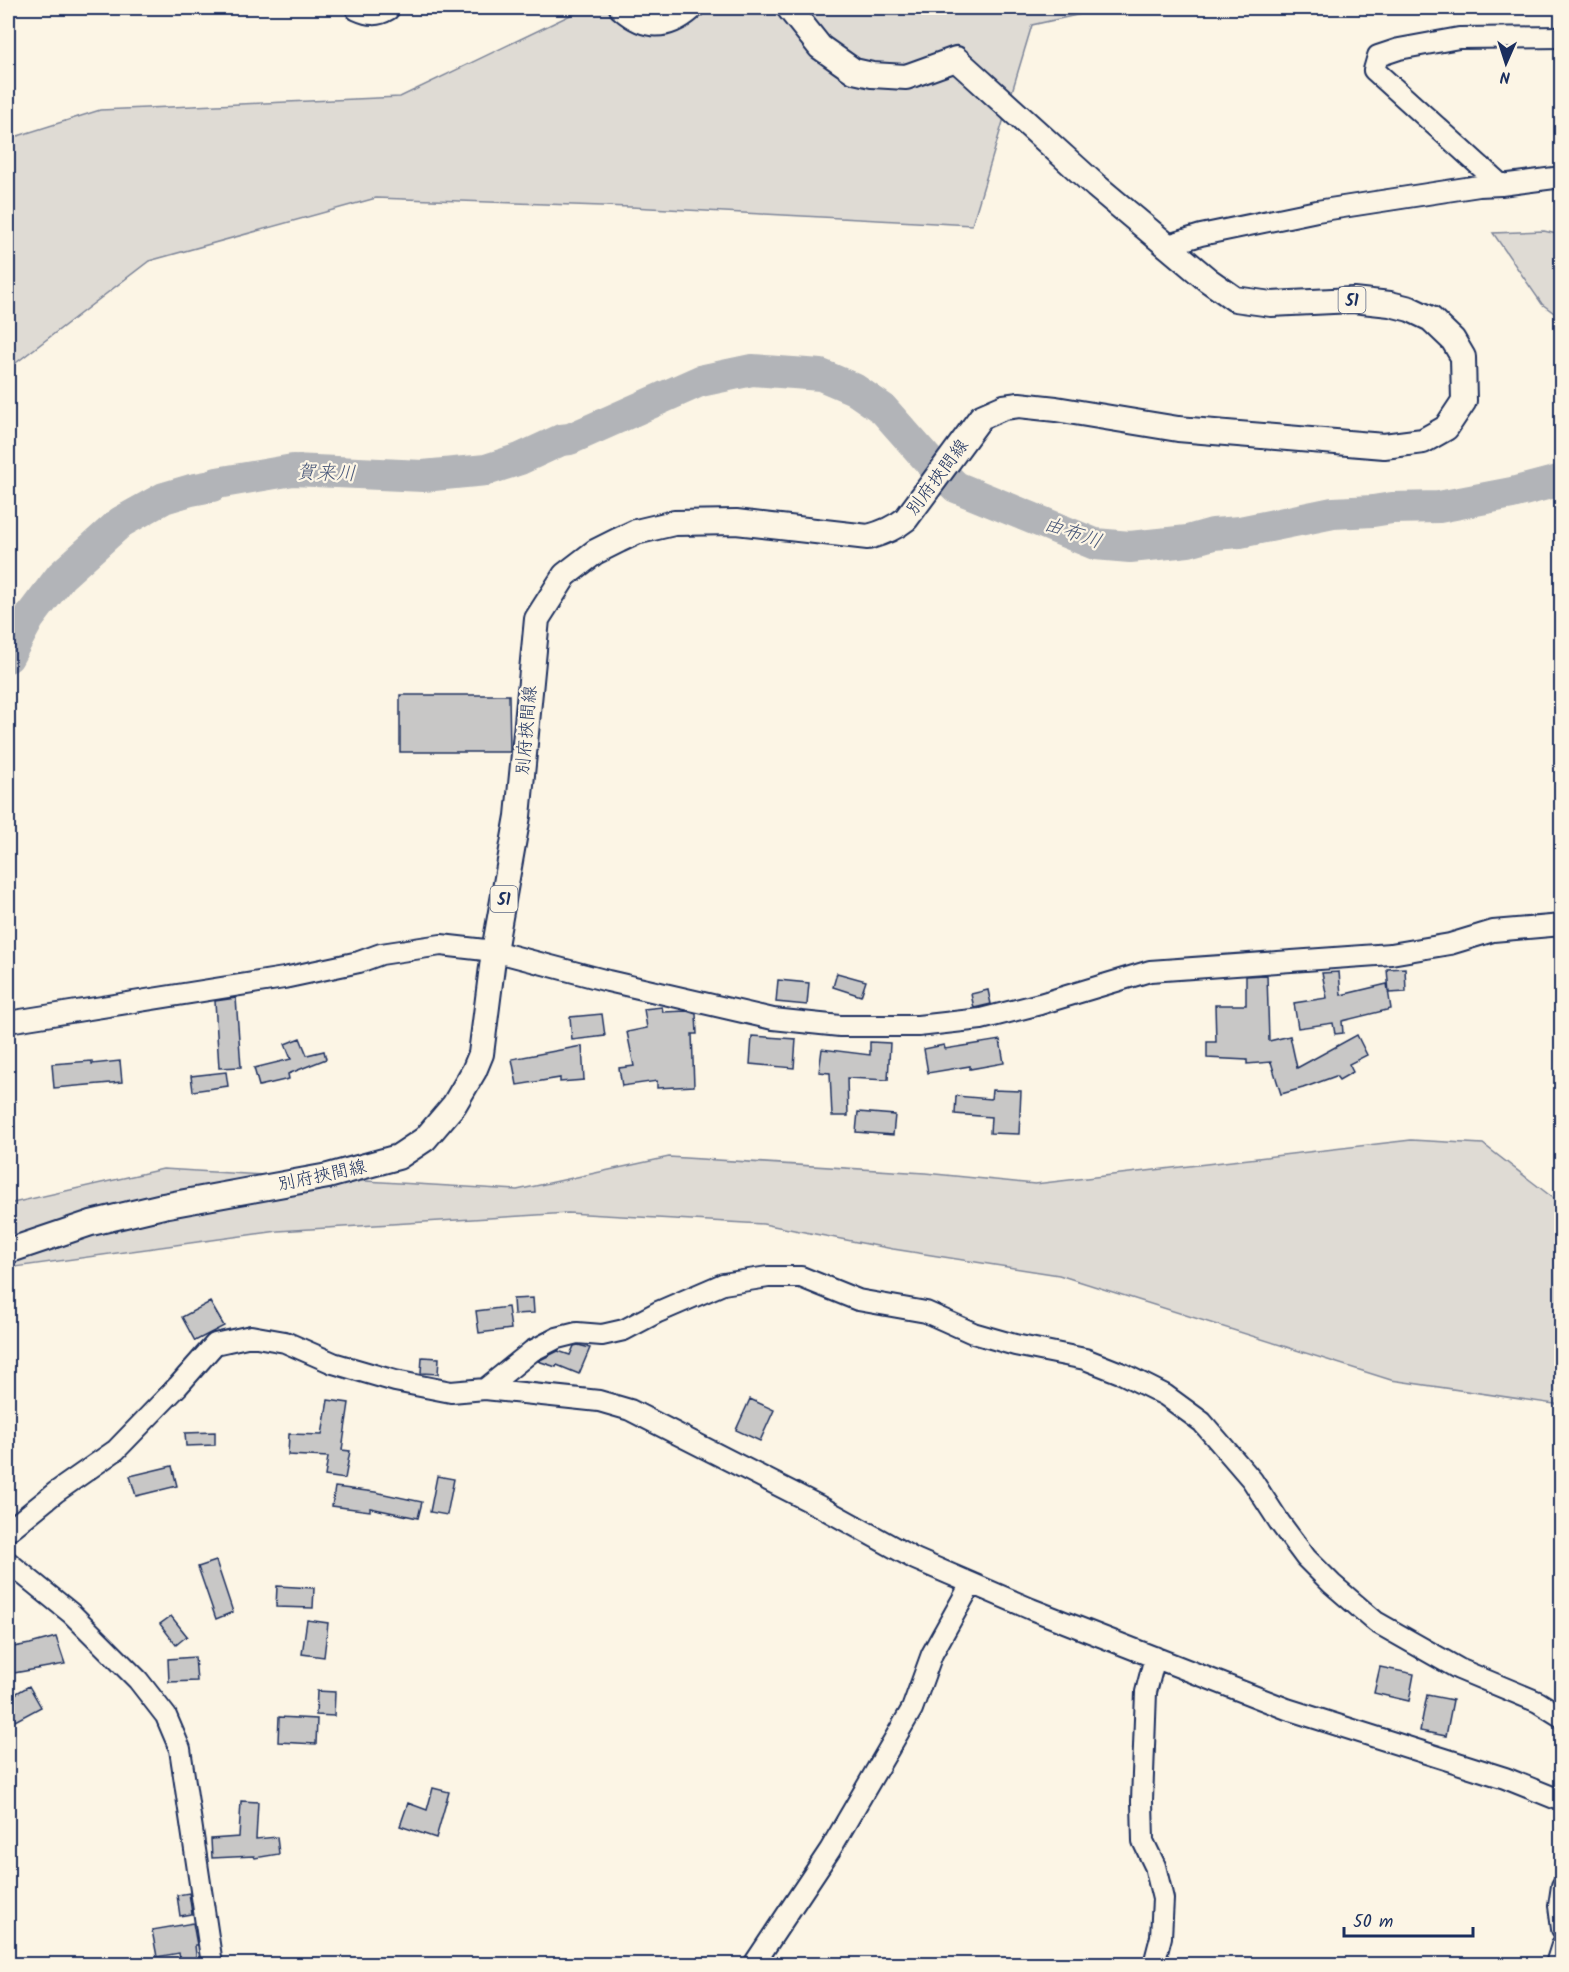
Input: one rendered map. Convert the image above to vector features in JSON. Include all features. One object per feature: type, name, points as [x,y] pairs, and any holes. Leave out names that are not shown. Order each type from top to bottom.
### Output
[{"type":"main road","points":[[358,8],[368,12],[379,12],[387,8]]},
{"type":"main road","points":[[622,8],[635,19],[653,24],[670,21],[691,8]]},
{"type":"main road","name":"別府挾間線","points":[[8,1251],[91,1223],[153,1208],[328,1176],[398,1157],[425,1139],[454,1105],[481,1054],[495,951],[518,816],[537,619],[565,575],[595,552],[636,532],[674,523],[736,522],[868,537],[880,534],[906,519],[981,417],[1004,407],[1018,405],[1056,409],[1178,429],[1384,446],[1423,441],[1446,428],[1464,401],[1463,357],[1453,340],[1431,319],[1410,309],[1390,304],[1353,300],[1271,304],[1235,299],[1208,280],[1096,186],[956,59],[906,77],[872,75],[854,71],[820,47],[789,8]]},
{"type":"street","points":[[1501,185],[1374,70],[1378,56],[1399,49],[1459,38],[1562,37]]},
{"type":"street","points":[[1168,245],[1201,235],[1317,211],[1479,186],[1562,177]]},
{"type":"street","points":[[8,1022],[284,978],[359,962],[381,954],[441,945],[495,951],[720,1008],[773,1019],[840,1026],[918,1026],[981,1019],[1150,971],[1391,954],[1450,944],[1493,931],[1562,925]]},
{"type":"street","points":[[485,1389],[532,1351],[557,1338],[577,1333],[602,1335],[624,1330],[658,1312],[723,1284],[768,1276],[801,1276],[858,1300],[926,1312],[973,1333],[1015,1346],[1085,1359],[1123,1374],[1165,1395],[1202,1422],[1252,1480],[1306,1558],[1376,1622],[1459,1669],[1538,1702],[1562,1717]]},
{"type":"street","points":[[8,1531],[56,1492],[116,1450],[215,1344],[251,1336],[285,1342],[333,1362],[395,1381],[451,1392],[485,1389],[599,1401],[630,1410],[819,1506],[915,1559],[971,1584],[1287,1709],[1504,1778],[1562,1801]]},
{"type":"street","points":[[8,1562],[72,1614],[138,1680],[166,1716],[180,1749],[212,1965]]},
{"type":"street","points":[[754,1965],[830,1850],[912,1709],[933,1654],[971,1584]]},
{"type":"street","points":[[1154,1965],[1161,1937],[1163,1899],[1155,1866],[1143,1841],[1142,1801],[1146,1692],[1155,1657]]},
{"type":"street","points":[[1562,1886],[1558,1906],[1562,1929]]},
{"type":"street","points":[[1556,1965],[1562,1945]]},
{"type":"shaded area","points":[[585,8],[1108,8],[1032,25],[972,225],[631,207],[376,198],[149,261],[8,369],[8,139],[100,110],[400,97]]},
{"type":"shaded area","points":[[1544,231],[1561,235],[1561,318],[1542,304],[1493,233]]},
{"type":"shaded area","points":[[1411,1140],[1483,1144],[1561,1204],[1561,1405],[1391,1380],[1059,1275],[893,1249],[763,1224],[568,1213],[278,1231],[8,1268],[8,1204],[163,1169],[517,1190],[669,1157],[925,1173],[1035,1184]]},
{"type":"building","points":[[400,695],[509,695],[510,752],[400,752]]},
{"type":"building","points":[[1405,968],[1406,992],[1389,993],[1387,969]]},
{"type":"building","points":[[1339,972],[1341,995],[1387,984],[1391,1009],[1342,1021],[1343,1033],[1335,1034],[1333,1023],[1298,1028],[1294,1003],[1327,998],[1322,973]]},
{"type":"building","points":[[837,973],[866,981],[861,996],[833,987]]},
{"type":"building","points":[[1267,975],[1269,1041],[1290,1036],[1297,1068],[1357,1035],[1367,1055],[1349,1064],[1353,1072],[1339,1080],[1336,1076],[1281,1094],[1271,1062],[1247,1064],[1247,1060],[1207,1058],[1207,1042],[1216,1042],[1215,1005],[1246,1005],[1246,976]]},
{"type":"building","points":[[778,980],[809,983],[807,1005],[776,1002]]},
{"type":"building","points":[[988,990],[991,1004],[974,1008],[971,994]]},
{"type":"building","points":[[236,998],[241,1067],[219,1068],[215,1001]]},
{"type":"building","points":[[662,1007],[663,1012],[687,1011],[696,1014],[697,1034],[692,1034],[694,1086],[657,1088],[657,1081],[622,1086],[619,1068],[634,1066],[627,1032],[647,1028],[644,1009]]},
{"type":"building","points":[[602,1014],[605,1036],[572,1040],[570,1017]]},
{"type":"building","points":[[752,1036],[796,1039],[794,1068],[750,1064]]},
{"type":"building","points":[[300,1038],[307,1055],[324,1051],[326,1059],[288,1074],[289,1079],[259,1086],[254,1068],[291,1059],[285,1044]]},
{"type":"building","points":[[1000,1040],[1004,1063],[928,1073],[924,1049],[944,1045],[945,1049]]},
{"type":"building","points":[[870,1042],[890,1043],[888,1080],[847,1078],[848,1116],[832,1116],[830,1073],[819,1072],[822,1049],[870,1055]]},
{"type":"building","points":[[582,1046],[584,1080],[560,1082],[560,1078],[517,1085],[512,1059]]},
{"type":"building","points":[[92,1061],[92,1064],[120,1061],[122,1082],[54,1088],[52,1064]]},
{"type":"building","points":[[226,1072],[228,1086],[193,1091],[191,1076]]},
{"type":"building","points":[[992,1090],[1021,1091],[1019,1134],[990,1133],[991,1117],[955,1114],[956,1096],[991,1099]]},
{"type":"building","points":[[858,1112],[895,1115],[893,1135],[856,1132]]},
{"type":"building","points":[[533,1298],[534,1313],[514,1314],[513,1299]]},
{"type":"building","points":[[210,1302],[224,1326],[195,1341],[182,1317]]},
{"type":"building","points":[[508,1307],[511,1329],[479,1333],[476,1311]]},
{"type":"building","points":[[574,1346],[590,1348],[579,1374],[557,1365],[556,1367],[538,1361],[558,1351],[570,1355]]},
{"type":"building","points":[[422,1357],[439,1358],[438,1374],[421,1373]]},
{"type":"building","points":[[750,1399],[774,1410],[760,1441],[736,1430]]},
{"type":"building","points":[[328,1400],[349,1403],[342,1450],[350,1451],[345,1479],[325,1476],[328,1457],[288,1455],[289,1434],[322,1435]]},
{"type":"building","points":[[215,1432],[215,1445],[186,1446],[185,1433]]},
{"type":"building","points":[[172,1466],[177,1486],[136,1496],[130,1476]]},
{"type":"building","points":[[437,1476],[454,1479],[447,1515],[430,1512]]},
{"type":"building","points":[[335,1487],[375,1492],[422,1502],[418,1518],[370,1508],[370,1511],[332,1506]]},
{"type":"building","points":[[216,1561],[233,1612],[216,1619],[198,1567]]},
{"type":"building","points":[[277,1586],[314,1588],[313,1608],[276,1607]]},
{"type":"building","points":[[171,1616],[187,1636],[176,1645],[160,1624]]},
{"type":"building","points":[[307,1620],[328,1623],[324,1657],[302,1654]]},
{"type":"building","points":[[56,1637],[65,1664],[8,1674],[8,1648]]},
{"type":"building","points":[[195,1657],[197,1681],[169,1682],[168,1659]]},
{"type":"building","points":[[1380,1667],[1414,1674],[1409,1701],[1374,1693]]},
{"type":"building","points":[[29,1686],[41,1707],[15,1721],[8,1707],[8,1698]]},
{"type":"building","points":[[317,1691],[335,1692],[334,1716],[316,1715]]},
{"type":"building","points":[[1427,1695],[1453,1700],[1446,1736],[1420,1731]]},
{"type":"building","points":[[279,1717],[317,1719],[316,1744],[278,1742]]},
{"type":"building","points":[[433,1788],[449,1792],[436,1838],[400,1826],[408,1803],[427,1810]]},
{"type":"building","points":[[241,1801],[258,1802],[256,1839],[277,1837],[279,1854],[255,1858],[254,1856],[212,1858],[211,1839],[239,1837]]},
{"type":"building","points":[[189,1893],[192,1914],[180,1916],[177,1895]]},
{"type":"building","points":[[193,1923],[197,1945],[195,1945],[197,1965],[181,1965],[179,1953],[157,1957],[152,1930]]},
{"type":"waterway","name":"由布川","points":[[8,657],[29,618],[61,576],[121,522],[164,498],[217,483],[293,470],[423,476],[486,470],[520,459],[561,440],[570,439],[700,381],[752,370],[821,375],[854,389],[883,409],[929,461],[956,487],[1095,544],[1130,547],[1188,541],[1213,534],[1240,532],[1333,513],[1439,507],[1512,493],[1562,480]]},
{"type":"water label","name":"賀来川","points":[[326,472]]}]
